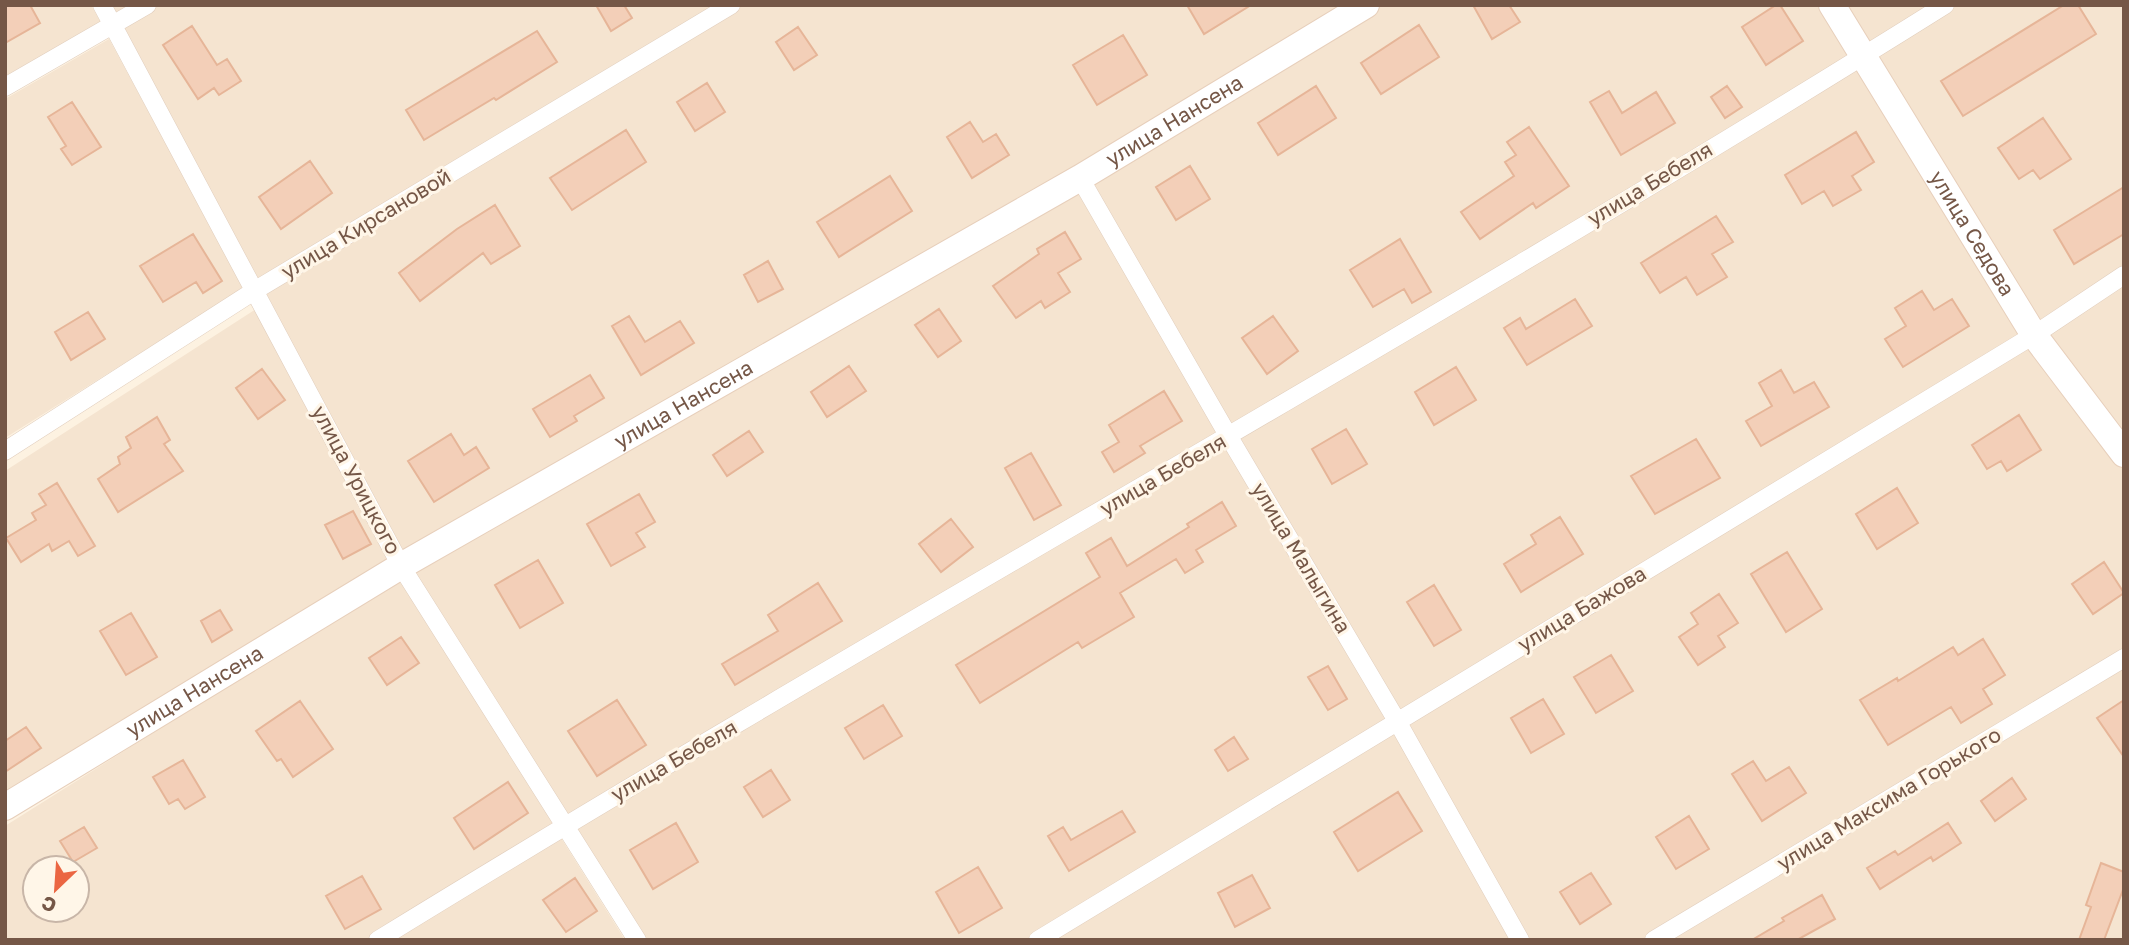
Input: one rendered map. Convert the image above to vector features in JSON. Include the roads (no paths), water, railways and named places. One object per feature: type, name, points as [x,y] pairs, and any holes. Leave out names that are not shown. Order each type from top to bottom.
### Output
[{"type":"main road","name":"улица Нансена","points":[[5,807],[401,566],[1080,178],[1366,5]]},
{"type":"main road","name":"улица Седова","points":[[1832,5],[2034,335],[2124,454]]},
{"type":"street","name":"улица Урицкого","points":[[102,5],[401,566],[637,940]]},
{"type":"street","points":[[5,87],[148,5]]},
{"type":"street","name":"улица Кирсановой","points":[[5,451],[254,291],[731,5]]},
{"type":"street","name":"улица Бебеля","points":[[378,940],[564,826],[1229,437],[1863,57],[1945,5]]},
{"type":"street","name":"улица Малыгина","points":[[1080,178],[1229,437],[1397,720],[1520,940]]},
{"type":"street","name":"улица Бажова","points":[[1038,940],[2034,335],[2124,275]]},
{"type":"street","name":"улица Максима Горького","points":[[1654,940],[2124,657]]}]
